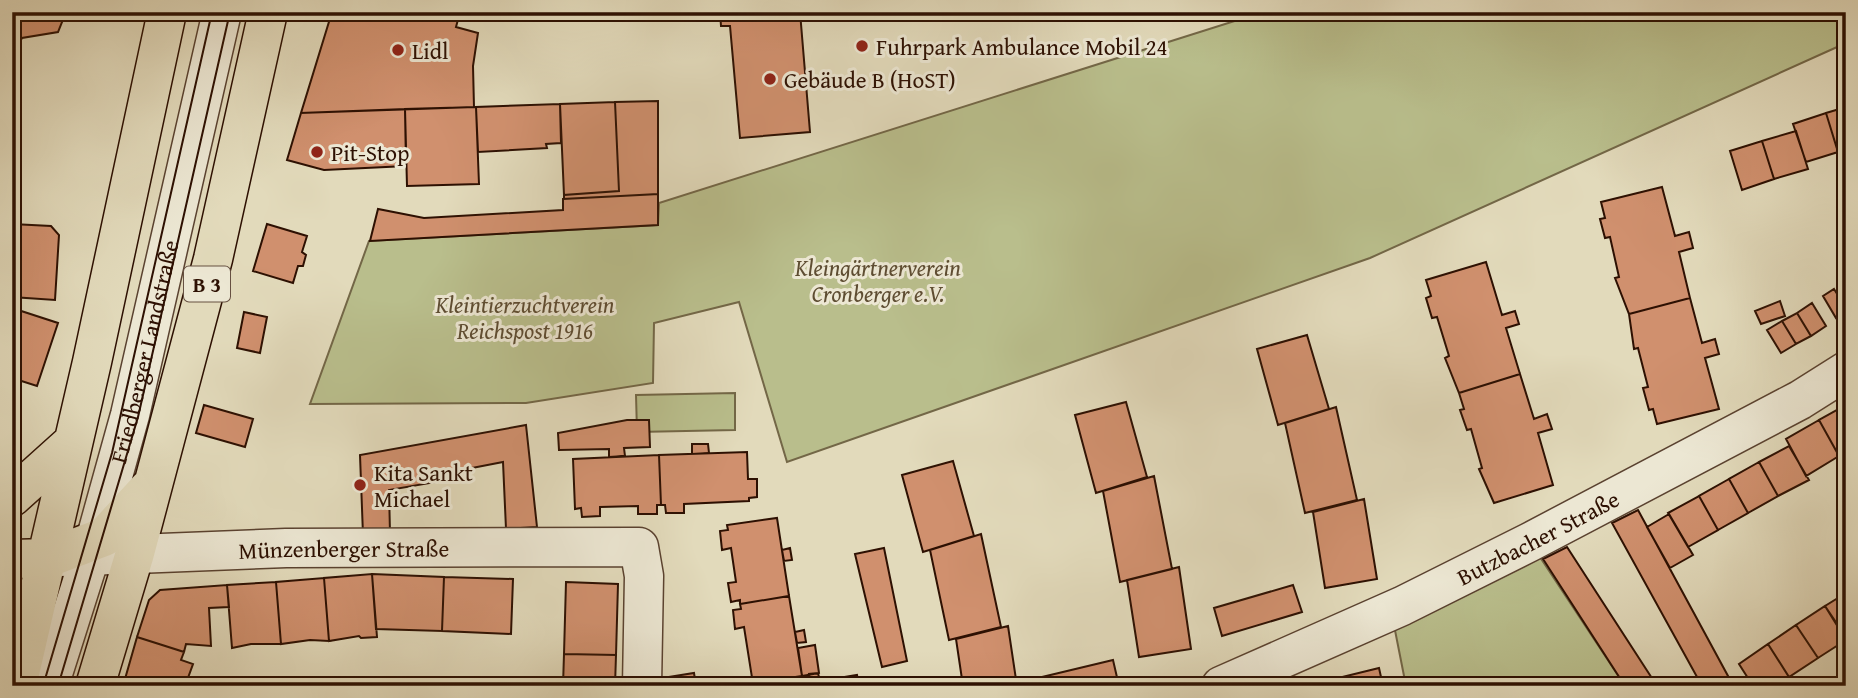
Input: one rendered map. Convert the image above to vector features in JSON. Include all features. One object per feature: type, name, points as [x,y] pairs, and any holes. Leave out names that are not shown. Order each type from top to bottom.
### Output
[{"type":"main road","name":"Friedberger Landstraße","points":[[17,686],[30,559],[71,444],[167,12]]},
{"type":"main road","name":"Friedberger Landstraße","points":[[95,686],[135,553],[213,259],[268,12]]},
{"type":"main road","points":[[12,497],[71,444]]},
{"type":"main road","points":[[30,559],[93,548],[154,483]]},
{"type":"street","name":"Friedberger Landstraße","points":[[49,686],[93,548],[133,405],[222,12]]},
{"type":"street","name":"Butzbacher Straße","points":[[1221,686],[1402,606],[1520,547],[1800,400],[1846,371]]},
{"type":"street","name":"Münzenberger Straße","points":[[93,548],[135,553],[286,548],[639,547],[644,576],[642,686]]},
{"type":"green space","name":"Kleingärtnerverein Cronberger e.V.","points":[[1263,12],[1846,12],[1846,43],[1370,258],[787,462],[739,302],[654,323],[653,383],[526,403],[310,404],[369,241],[658,225],[659,203]]},
{"type":"green space","points":[[735,393],[735,430],[637,432],[636,395]]},
{"type":"green space","points":[[1530,542],[1625,686],[1406,686],[1391,610]]},
{"type":"building","points":[[12,12],[66,12],[58,32],[22,38],[12,56]]},
{"type":"building","name":"Lidl","points":[[332,12],[460,12],[456,27],[478,33],[473,66],[474,107],[301,113]]},
{"type":"building","name":"Gebäude B (HoST)","points":[[720,12],[800,12],[810,132],[740,138],[730,26],[721,26]]},
{"type":"building","points":[[945,12],[996,12],[946,17]]},
{"type":"building","points":[[658,101],[658,194],[564,199],[564,195],[619,191],[615,102]]},
{"type":"building","points":[[615,102],[619,191],[564,195],[560,104]]},
{"type":"building","points":[[560,104],[561,143],[546,144],[547,148],[478,152],[476,107]]},
{"type":"building","points":[[476,107],[479,184],[407,186],[405,109]]},
{"type":"building","points":[[1846,107],[1846,150],[1838,152],[1826,113]]},
{"type":"building","points":[[405,109],[406,166],[324,170],[287,160],[301,113]]},
{"type":"building","points":[[1826,113],[1838,152],[1806,162],[1793,124]]},
{"type":"building","points":[[1796,131],[1808,169],[1774,179],[1762,141]]},
{"type":"building","points":[[1762,141],[1774,179],[1742,190],[1730,151]]},
{"type":"building","points":[[1662,187],[1675,236],[1689,232],[1693,248],[1679,252],[1690,298],[1629,314],[1615,278],[1619,277],[1610,237],[1605,238],[1600,219],[1605,218],[1601,202]]},
{"type":"building","points":[[658,194],[658,225],[370,241],[378,209],[424,218],[563,210],[563,199]]},
{"type":"building","points":[[12,224],[51,226],[59,235],[55,300],[12,297]]},
{"type":"building","points":[[267,224],[307,236],[302,252],[306,255],[303,266],[298,266],[293,283],[253,271]]},
{"type":"building","points":[[1486,262],[1502,315],[1515,311],[1519,324],[1506,328],[1520,374],[1459,393],[1445,358],[1449,356],[1437,317],[1432,318],[1426,298],[1431,296],[1426,280]]},
{"type":"building","points":[[1834,289],[1846,308],[1846,312],[1836,318],[1823,296]]},
{"type":"building","points":[[1690,298],[1702,343],[1715,339],[1719,354],[1705,358],[1719,409],[1657,424],[1653,409],[1649,410],[1643,388],[1648,387],[1638,348],[1634,349],[1629,314]]},
{"type":"building","points":[[1780,301],[1785,316],[1761,324],[1755,311]]},
{"type":"building","points":[[1812,303],[1826,326],[1811,336],[1797,313]]},
{"type":"building","points":[[12,308],[58,323],[37,386],[12,378]]},
{"type":"building","points":[[244,312],[267,317],[260,353],[237,348]]},
{"type":"building","points":[[1797,313],[1811,336],[1796,344],[1782,321]]},
{"type":"building","points":[[1782,321],[1796,344],[1781,353],[1767,330]]},
{"type":"building","points":[[1307,335],[1329,409],[1278,425],[1257,349]]},
{"type":"building","points":[[1520,374],[1534,419],[1547,414],[1552,429],[1538,433],[1553,485],[1494,503],[1479,469],[1482,468],[1471,429],[1467,430],[1460,410],[1464,409],[1459,393]]},
{"type":"building","points":[[1126,402],[1147,477],[1096,493],[1075,415]]},
{"type":"building","points":[[204,405],[253,419],[245,447],[196,433]]},
{"type":"building","points":[[1846,405],[1846,453],[1839,456],[1819,420]]},
{"type":"building","points":[[1336,407],[1357,500],[1305,513],[1285,423]]},
{"type":"building","points":[[627,420],[649,420],[650,447],[624,448],[625,456],[609,457],[609,449],[559,450],[558,433]]},
{"type":"building","points":[[1819,420],[1839,456],[1806,476],[1786,439]]},
{"type":"building","points":[[526,425],[537,527],[506,529],[503,462],[446,473],[447,480],[389,490],[390,533],[363,535],[360,455]]},
{"type":"building","points":[[692,444],[708,444],[709,453],[692,454]]},
{"type":"building","points":[[1789,446],[1809,480],[1778,496],[1759,462]]},
{"type":"building","points":[[747,452],[748,479],[757,479],[757,497],[749,498],[749,501],[684,504],[684,513],[666,513],[665,505],[661,505],[659,455]]},
{"type":"building","points":[[659,455],[661,505],[657,505],[657,514],[638,514],[638,506],[600,507],[600,516],[582,517],[581,508],[575,509],[573,459]]},
{"type":"building","points":[[953,461],[974,536],[923,552],[902,475]]},
{"type":"building","points":[[1759,462],[1778,496],[1748,513],[1729,479]]},
{"type":"building","points":[[1154,476],[1172,569],[1120,582],[1103,491]]},
{"type":"building","points":[[1729,479],[1748,513],[1718,530],[1699,496]]},
{"type":"building","points":[[1699,496],[1718,530],[1688,547],[1668,513]]},
{"type":"building","points":[[1364,499],[1377,579],[1325,588],[1313,512]]},
{"type":"building","points":[[1638,510],[1728,676],[1711,686],[1702,686],[1612,523]]},
{"type":"building","points":[[1669,514],[1693,555],[1670,568],[1647,527]]},
{"type":"building","points":[[777,518],[789,596],[740,604],[740,600],[731,602],[728,583],[736,582],[731,548],[722,550],[720,531],[728,530],[727,525]]},
{"type":"building","points":[[981,534],[1001,627],[949,640],[930,550]]},
{"type":"building","points":[[1567,547],[1657,686],[1625,686],[1543,559]]},
{"type":"building","points":[[790,548],[792,560],[784,561],[782,550]]},
{"type":"building","points":[[884,548],[907,661],[882,667],[855,554]]},
{"type":"building","points":[[1179,567],[1191,649],[1139,657],[1127,580]]},
{"type":"building","points":[[372,574],[444,577],[442,631],[376,629]]},
{"type":"building","points":[[372,574],[377,637],[359,636],[329,641],[324,578]]},
{"type":"building","points":[[444,577],[513,579],[511,634],[442,631]]},
{"type":"building","points":[[324,578],[329,641],[310,640],[281,644],[276,582]]},
{"type":"building","points":[[276,582],[281,644],[251,644],[232,648],[227,585]]},
{"type":"building","points":[[566,582],[618,584],[616,655],[564,654]]},
{"type":"building","points":[[227,585],[229,607],[209,608],[211,646],[186,644],[184,652],[137,637],[149,600],[160,590]]},
{"type":"building","points":[[1293,585],[1302,612],[1222,636],[1214,608]]},
{"type":"building","points":[[1846,593],[1846,637],[1825,606]]},
{"type":"building","points":[[789,596],[802,676],[775,680],[776,686],[756,686],[753,684],[744,627],[735,629],[733,610],[741,609],[740,604]]},
{"type":"building","points":[[1825,606],[1846,640],[1818,658],[1796,625]]},
{"type":"building","points":[[1796,625],[1818,658],[1789,677],[1768,644]]},
{"type":"building","points":[[1008,626],[1017,686],[963,686],[956,639]]},
{"type":"building","points":[[804,630],[806,642],[797,643],[795,632]]},
{"type":"building","points":[[137,637],[184,652],[181,660],[193,664],[185,686],[123,686]]},
{"type":"building","points":[[1768,644],[1789,677],[1776,686],[1753,686],[1739,664]]},
{"type":"building","points":[[815,645],[819,673],[802,676],[798,648]]},
{"type":"building","points":[[564,654],[616,655],[615,686],[563,686]]},
{"type":"building","points":[[1113,660],[1119,686],[1045,686],[1042,677]]},
{"type":"building","points":[[1379,668],[1383,686],[1331,686],[1330,680]]},
{"type":"building","points":[[694,673],[696,686],[663,686],[662,678]]},
{"type":"building","points":[[818,673],[821,686],[811,686],[809,674]]},
{"type":"building","points":[[857,675],[859,686],[833,686],[832,679]]},
{"type":"tram line","points":[[43,686],[112,453],[212,12]]},
{"type":"tram line","points":[[58,686],[138,417],[230,12]]},
{"type":"place","name":"Fuhrpark Ambulance Mobil 24","points":[[862,46]]},
{"type":"place","name":"Lidl","points":[[398,50]]},
{"type":"place","name":"Gebäude B (HoST)","points":[[770,79]]},
{"type":"place","name":"Pit-Stop","points":[[317,152]]},
{"type":"place","name":"Kita Sankt Michael","points":[[360,485]]},
{"type":"park label","name":"Kleintierzuchtverein Reichspost 1916","points":[[525,317]]}]
